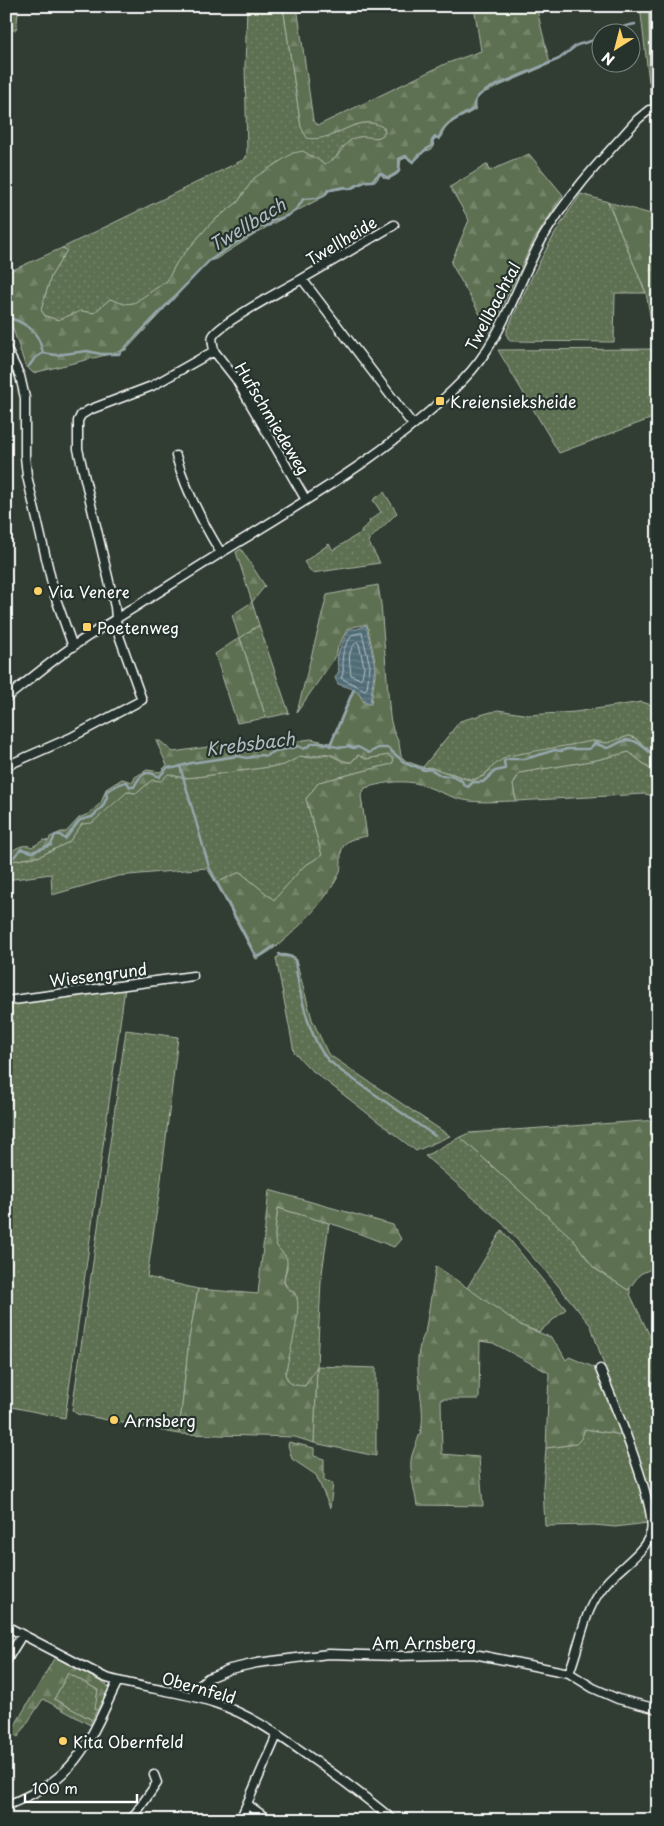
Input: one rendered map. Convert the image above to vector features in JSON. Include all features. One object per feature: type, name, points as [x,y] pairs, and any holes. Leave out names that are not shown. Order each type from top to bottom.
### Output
[{"type":"street","points":[[654,6],[656,110],[658,119]]},
{"type":"street","name":"Twellbachtal","points":[[6,698],[73,647],[379,453],[462,381],[486,351],[543,238],[578,186],[638,119],[649,110],[656,110]]},
{"type":"street","name":"Twellheide","points":[[302,279],[394,225]]},
{"type":"street","points":[[6,766],[70,738],[142,700],[117,630],[115,607],[78,449],[78,421],[81,415],[89,410],[152,386],[214,351],[213,336],[218,331],[247,311],[302,279],[413,425]]},
{"type":"street","points":[[6,348],[20,376],[25,398],[27,476],[55,596],[73,647]]},
{"type":"street","name":"Hufschmiedeweg","points":[[214,351],[236,379],[306,500]]},
{"type":"street","points":[[176,456],[198,514],[221,553]]},
{"type":"street","name":"Wiesengrund","points":[[6,1000],[193,976]]},
{"type":"street","points":[[569,1673],[593,1600],[608,1580],[641,1548],[651,1531],[650,1511],[642,1481],[600,1369]]},
{"type":"street","name":"Obernfeld","points":[[6,1626],[104,1677],[118,1682],[192,1696],[240,1713],[277,1735],[394,1820]]},
{"type":"street","points":[[6,1661],[22,1634]]},
{"type":"street","name":"Am Arnsberg","points":[[192,1696],[199,1685],[208,1678],[230,1669],[257,1663],[328,1654],[398,1656],[474,1654],[569,1673],[593,1688],[618,1699],[658,1709]]},
{"type":"street","points":[[6,1806],[29,1796],[48,1784],[62,1774],[72,1763],[82,1751],[118,1682]]},
{"type":"street","points":[[240,1820],[277,1735]]},
{"type":"street","points":[[131,1820],[157,1783],[154,1776]]},
{"type":"street","points":[[248,1805],[269,1820]]},
{"type":"green space","points":[[6,6],[19,6],[16,30],[6,30]]},
{"type":"green space","points":[[247,6],[283,6],[301,127],[329,137],[349,127],[363,123],[377,124],[384,128],[385,132],[382,136],[376,138],[359,137],[341,148],[336,158],[325,164],[244,192],[238,202],[211,223],[177,262],[167,281],[135,303],[124,305],[110,299],[94,313],[81,311],[58,320],[45,316],[41,310],[51,276],[67,250],[62,248],[245,159],[247,153],[245,66]]},
{"type":"green space","points":[[283,6],[297,6],[313,120],[319,125],[445,64],[481,51],[474,6],[536,6],[550,64],[481,94],[476,100],[476,109],[450,124],[440,140],[436,138],[433,141],[434,147],[425,151],[413,163],[406,158],[401,160],[399,173],[389,179],[384,178],[381,174],[376,181],[366,182],[349,190],[346,188],[329,191],[325,196],[270,225],[216,259],[209,261],[126,350],[33,373],[25,365],[12,326],[6,322],[6,273],[62,248],[67,250],[51,276],[41,310],[45,316],[58,320],[81,311],[94,313],[110,299],[124,304],[134,303],[167,281],[177,262],[211,223],[238,202],[254,178],[293,153],[303,151],[325,164],[335,158],[345,145],[354,138],[373,138],[382,136],[385,133],[384,128],[375,124],[365,123],[317,139],[307,138],[301,127]]},
{"type":"green space","points":[[640,6],[650,6],[650,82],[649,82]]},
{"type":"green space","points":[[529,154],[563,195],[534,240],[490,332],[451,263],[469,220],[450,187],[488,164],[489,171]]},
{"type":"green space","points":[[581,194],[608,202],[646,293],[615,293],[614,342],[510,341],[507,336],[507,330],[532,277],[559,226]]},
{"type":"green space","points":[[608,202],[658,216],[658,342],[655,342],[646,293]]},
{"type":"green space","points":[[658,349],[658,416],[559,453],[498,350]]},
{"type":"green space","points":[[384,492],[397,513],[368,541],[380,563],[312,573],[304,562],[329,544],[333,550],[362,532],[361,530],[370,523],[369,521],[381,512],[373,500]]},
{"type":"green space","points":[[241,549],[265,586],[252,602],[236,552]]},
{"type":"green space","points":[[378,585],[390,717],[399,743],[401,756],[406,761],[425,768],[430,767],[473,780],[484,776],[493,766],[507,756],[593,741],[607,743],[629,736],[635,738],[658,758],[658,788],[652,770],[629,752],[596,760],[519,773],[513,785],[516,801],[481,802],[463,800],[422,785],[408,782],[390,782],[365,788],[361,796],[367,836],[354,839],[345,844],[342,850],[339,874],[334,884],[315,909],[291,934],[266,954],[256,959],[216,883],[240,872],[274,900],[303,867],[322,855],[306,799],[319,782],[392,764],[394,760],[388,755],[366,759],[358,755],[351,762],[329,754],[322,754],[308,757],[301,756],[284,765],[196,777],[184,778],[168,774],[161,781],[152,780],[137,793],[127,792],[92,823],[82,824],[69,842],[40,856],[6,862],[6,851],[12,851],[22,846],[32,847],[44,840],[49,841],[50,837],[61,832],[66,832],[79,818],[88,814],[101,803],[106,789],[122,779],[133,782],[135,777],[147,770],[160,772],[167,765],[156,741],[160,741],[173,752],[228,744],[230,755],[276,744],[311,739],[330,743],[353,689],[359,694],[365,704],[371,704],[376,666],[367,624],[348,628],[338,647],[336,656],[297,712],[327,595]]},
{"type":"green space","points":[[252,602],[259,625],[240,638],[266,718],[237,723],[215,654],[239,638],[232,615]]},
{"type":"green space","points":[[259,625],[289,713],[266,718],[240,638]]},
{"type":"green space","points":[[642,702],[658,707],[658,758],[635,738],[629,736],[607,743],[593,741],[493,766],[482,776],[473,779],[423,767],[460,721],[498,710],[529,715],[575,712]]},
{"type":"green space","points":[[629,752],[654,775],[658,797],[645,794],[516,801],[513,785],[519,773],[596,760]]},
{"type":"green space","points":[[328,754],[344,762],[351,762],[359,755],[366,759],[388,755],[394,760],[392,764],[319,782],[306,799],[322,855],[303,867],[274,900],[240,872],[216,883],[207,868],[118,876],[52,895],[51,874],[6,880],[6,862],[40,856],[69,842],[82,824],[127,792],[137,793],[152,780],[168,773],[184,778],[196,777],[284,765],[301,756],[308,758]]},
{"type":"green space","points":[[283,954],[295,957],[312,1019],[328,1054],[450,1136],[416,1151],[309,1068],[294,1052],[276,958]]},
{"type":"green space","points":[[125,988],[65,1418],[7,1406],[9,1352],[6,1351],[6,1005]]},
{"type":"green space","points":[[126,1030],[178,1037],[147,1277],[198,1289],[189,1339],[179,1434],[77,1414],[72,1410]]},
{"type":"green space","points":[[658,1120],[658,1266],[640,1274],[628,1290],[594,1268],[572,1238],[460,1137],[469,1133]]},
{"type":"green space","points":[[460,1137],[572,1238],[594,1268],[628,1290],[630,1288],[630,1294],[658,1353],[658,1559],[651,1506],[591,1326],[556,1283],[502,1223],[425,1156]]},
{"type":"green space","points":[[269,1190],[393,1225],[401,1239],[394,1247],[342,1227],[278,1208],[275,1233],[276,1243],[287,1259],[285,1285],[296,1296],[298,1305],[294,1336],[285,1374],[288,1381],[292,1384],[305,1386],[317,1366],[314,1443],[295,1437],[179,1434],[189,1339],[198,1289],[258,1294]]},
{"type":"green space","points":[[278,1208],[329,1223],[321,1281],[317,1366],[376,1368],[376,1456],[314,1443],[317,1367],[305,1386],[292,1384],[288,1381],[285,1374],[296,1319],[295,1293],[285,1284],[286,1259],[276,1243],[275,1234]]},
{"type":"green space","points":[[502,1230],[566,1309],[539,1332],[522,1326],[467,1288]]},
{"type":"green space","points":[[436,1266],[522,1326],[550,1337],[566,1360],[569,1357],[598,1369],[623,1435],[585,1429],[581,1439],[576,1444],[546,1448],[549,1373],[493,1343],[480,1341],[479,1399],[441,1399],[442,1454],[479,1457],[483,1506],[417,1505],[412,1480],[411,1460],[422,1425],[418,1355],[425,1333]]},
{"type":"green space","points":[[585,1429],[623,1435],[638,1481],[648,1523],[615,1527],[594,1525],[545,1526],[543,1487],[546,1448],[576,1444],[581,1439]]},
{"type":"green space","points":[[289,1442],[314,1448],[314,1456],[324,1459],[324,1480],[333,1483],[330,1508],[316,1475],[292,1459],[288,1445]]},
{"type":"green space","points":[[55,1657],[107,1685],[109,1689],[97,1710],[95,1709],[98,1690],[68,1673],[54,1699],[92,1720],[90,1725],[43,1699],[18,1737],[11,1732]]},
{"type":"green space","points":[[68,1673],[98,1690],[95,1708],[97,1710],[92,1720],[54,1699]]},
{"type":"water","points":[[366,625],[375,666],[370,703],[366,703],[355,690],[338,684],[335,678],[339,671],[337,659],[339,649],[349,629],[357,629]]},
{"type":"waterway","name":"Twellbach","points":[[43,353],[56,355],[87,351],[101,354],[119,354],[209,261],[234,244],[257,232],[259,227],[270,225],[272,220],[291,214],[303,199],[324,196],[328,190],[345,187],[349,189],[366,181],[372,181],[380,173],[388,178],[392,176],[398,171],[399,159],[406,156],[413,162],[432,146],[432,141],[435,137],[439,138],[449,123],[474,108],[475,101],[484,92],[559,59],[577,45],[592,41]]},
{"type":"waterway","points":[[13,319],[25,325],[33,332],[39,341],[43,353]]},
{"type":"waterway","points":[[29,366],[35,358],[43,353]]},
{"type":"waterway","points":[[330,746],[354,689]]},
{"type":"waterway","name":"Krebsbach","points":[[6,859],[13,858],[21,849],[32,852],[51,845],[55,835],[60,835],[65,839],[80,820],[92,817],[103,806],[107,797],[106,791],[124,782],[127,782],[130,787],[134,787],[144,774],[150,773],[159,777],[168,767],[174,768],[191,763],[238,756],[247,758],[261,755],[266,756],[298,746],[304,749],[314,743],[340,747],[358,747],[369,753],[378,748],[388,748],[405,763],[424,770],[430,769],[442,776],[451,776],[462,781],[468,787],[473,782],[483,782],[495,771],[505,769],[504,761],[508,759],[525,759],[555,750],[589,749],[595,743],[607,748],[623,741],[633,741],[658,760]]},
{"type":"waterway","points":[[180,766],[209,867],[256,956],[260,956],[274,946]]},
{"type":"waterway","points":[[279,954],[289,956],[295,960],[310,1027],[321,1051],[328,1060],[435,1136]]},
{"type":"place","name":"Kreiensieksheide","points":[[440,401]]},
{"type":"place","name":"Via Venere","points":[[38,591]]},
{"type":"place","name":"Poetenweg","points":[[87,627]]},
{"type":"place","name":"Arnsberg","points":[[114,1420]]},
{"type":"place","name":"Kita Obernfeld","points":[[63,1741]]}]
